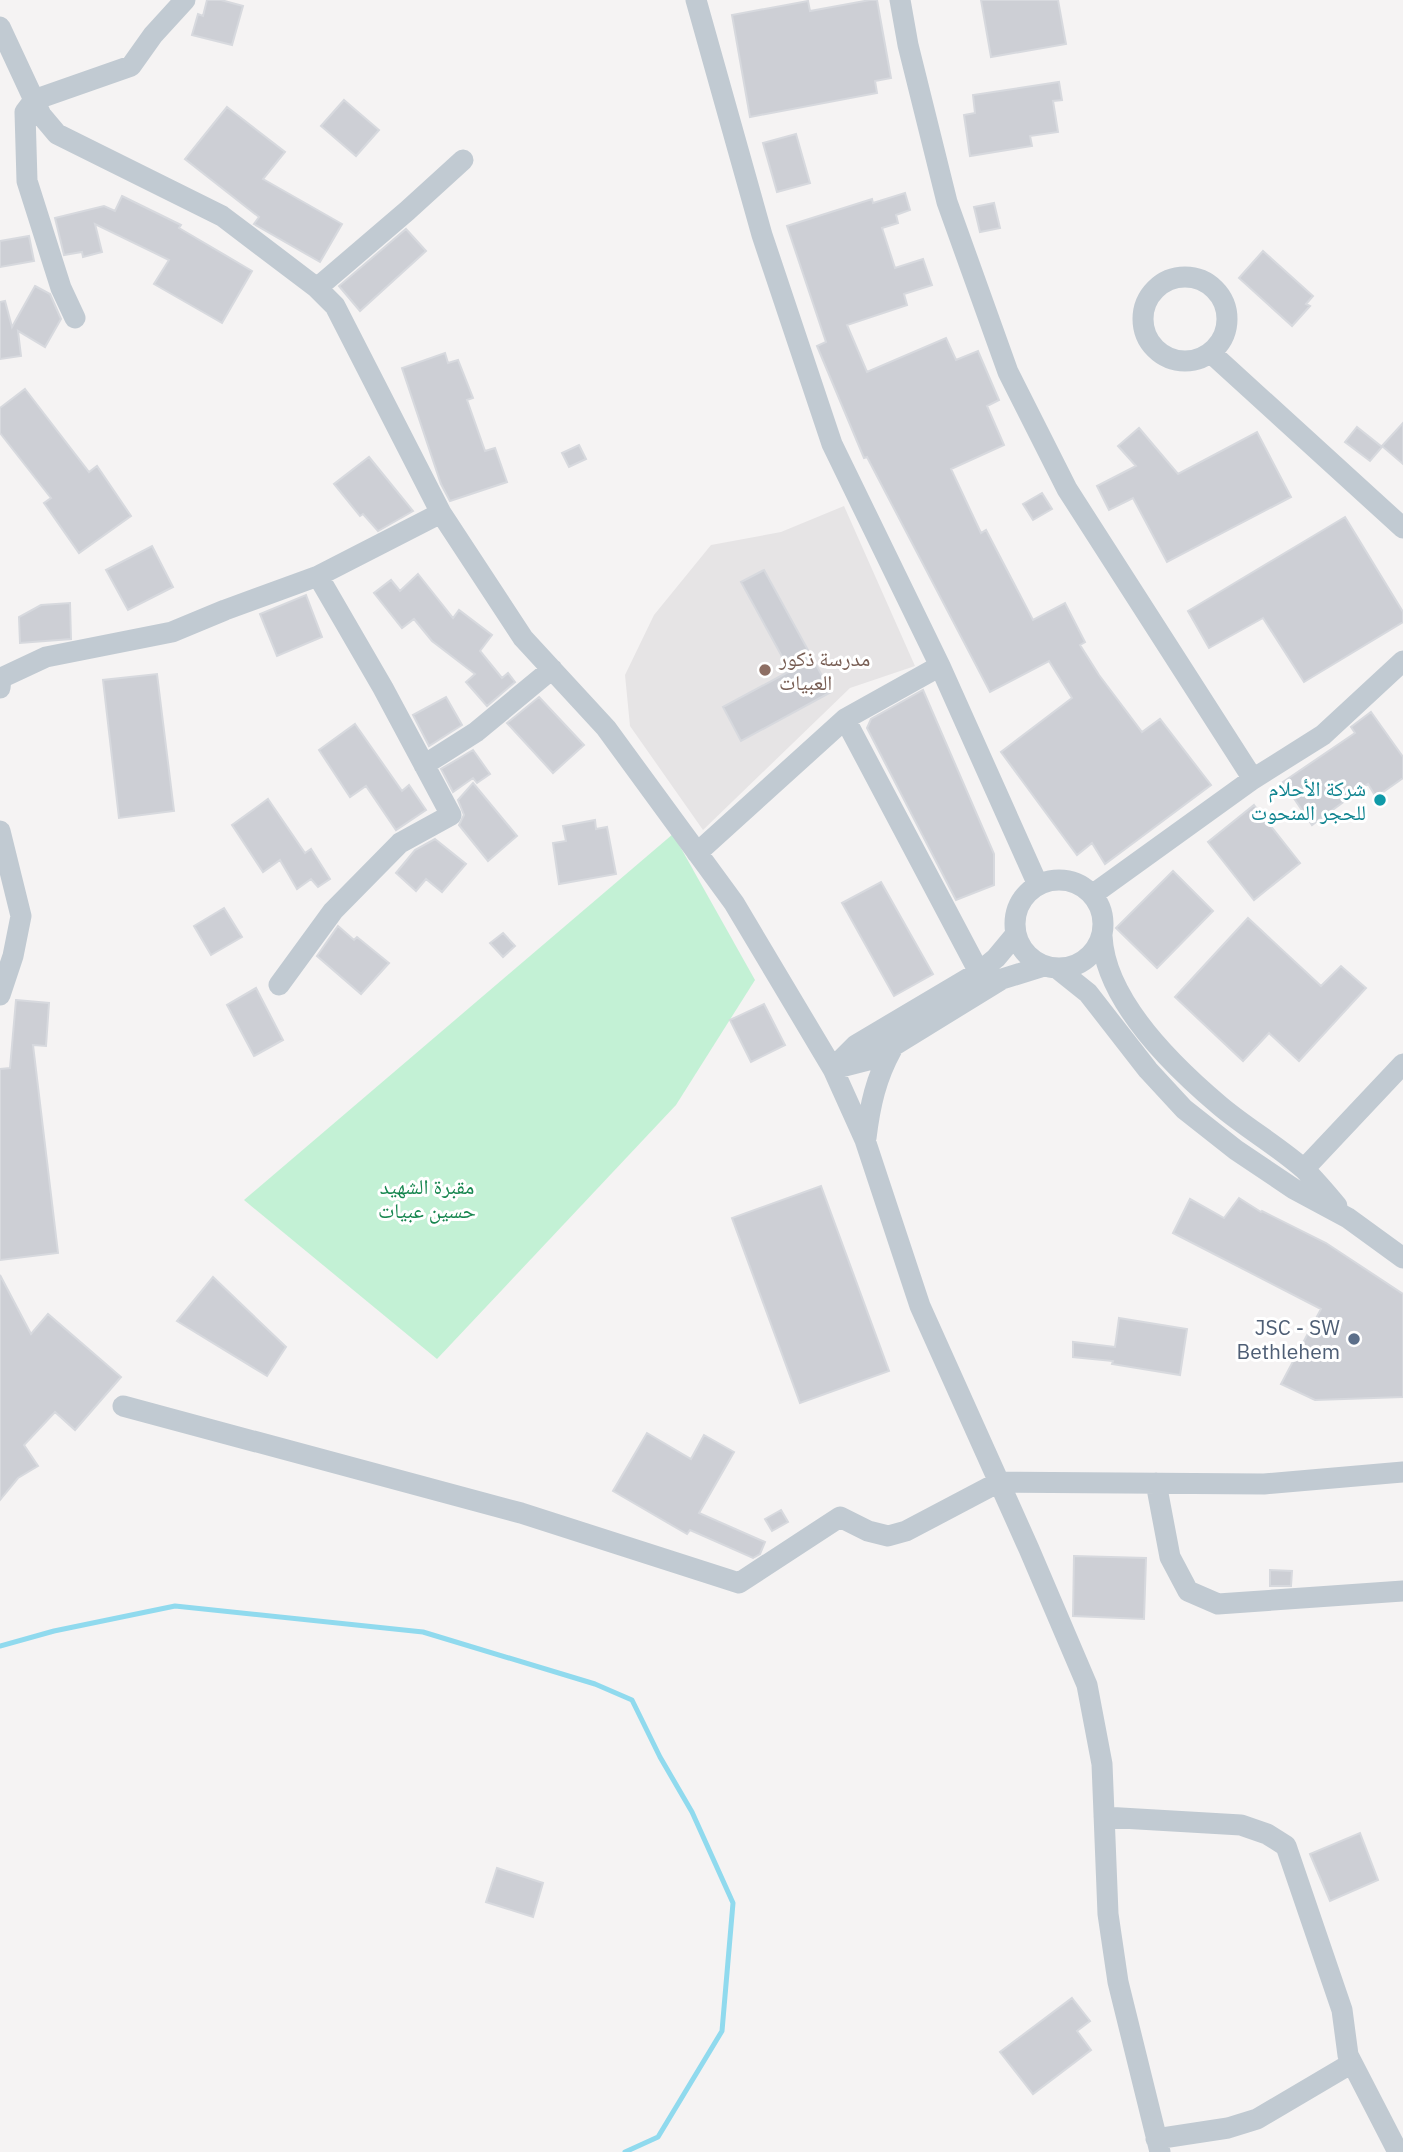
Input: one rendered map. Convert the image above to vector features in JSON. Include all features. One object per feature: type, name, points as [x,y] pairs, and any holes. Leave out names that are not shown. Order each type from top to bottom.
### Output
[{"type":"street","points":[[75,318],[61,288],[27,181],[25,112],[34,100],[131,66],[153,35],[185,0]]},
{"type":"street","points":[[696,0],[762,235],[832,444],[940,666],[1038,885]]},
{"type":"street","points":[[900,0],[908,45],[947,202],[1008,372],[1067,489],[1253,779]]},
{"type":"street","points":[[0,27],[41,116],[57,134],[222,216],[317,288],[335,306],[441,513],[523,638],[606,728],[734,902],[833,1069],[865,1140],[920,1306],[1087,1685],[1102,1764],[1108,1914],[1118,1982],[1158,2145],[1228,2129],[1257,2119],[1352,2063]]},
{"type":"street","points":[[317,288],[463,160]]},
{"type":"street","points":[[1179,277],[1193,278],[1217,291],[1227,316],[1226,330],[1211,353],[1185,361],[1171,359],[1149,342],[1143,315],[1146,302],[1154,290],[1179,277]]},
{"type":"street","points":[[1211,353],[1403,528]]},
{"type":"street","points":[[0,688],[1,678],[46,657],[172,632],[318,576],[441,513]]},
{"type":"street","points":[[279,985],[333,911],[400,843],[451,815],[318,576]]},
{"type":"street","points":[[1092,895],[1253,779],[1323,735],[1403,661]]},
{"type":"street","points":[[697,853],[845,719],[940,666]]},
{"type":"street","points":[[424,765],[476,733],[552,669]]},
{"type":"street","points":[[845,719],[979,972]]},
{"type":"street","points":[[0,831],[21,916],[13,956],[0,995]]},
{"type":"street","points":[[1348,1218],[1304,1170],[1219,1105],[1173,1063],[1141,1025],[1105,963],[1102,914],[1092,895],[1081,886],[1052,880],[1038,885],[1027,894],[1019,906],[1015,920],[1021,947],[1031,959],[1051,967],[1088,993],[1148,1070],[1184,1109],[1236,1150],[1294,1189],[1348,1218],[1403,1258]]},
{"type":"street","points":[[833,1069],[856,1045],[979,972],[996,958],[1016,934]]},
{"type":"street","points":[[833,1069],[872,1059],[1002,979],[1051,967],[1073,966],[1086,960],[1096,949],[1102,936]]},
{"type":"street","points":[[865,1140],[879,1072],[894,1046]]},
{"type":"street","points":[[1304,1170],[1403,1064]]},
{"type":"street","points":[[123,1406],[521,1513],[739,1583],[840,1517],[868,1531],[888,1536],[906,1531],[999,1482],[1264,1484],[1403,1472]]},
{"type":"street","points":[[1156,1483],[1170,1557],[1188,1591],[1208,1600],[1218,1604],[1403,1591]]},
{"type":"street","points":[[1104,1817],[1241,1825],[1267,1834],[1286,1846],[1342,2010],[1348,2055],[1398,2152]]},
{"type":"shaded area","name":"مدرسة ذكور العبيات","points":[[844,506],[915,666],[850,688],[703,830],[630,726],[625,675],[654,615],[711,545],[781,532]]},
{"type":"green space","name":"مقبرة الشهيد حسين عبيات","points":[[673,834],[755,980],[676,1105],[437,1359],[244,1200]]},
{"type":"building","points":[[207,0],[221,0],[243,6],[232,45],[192,35],[198,14],[203,16]]},
{"type":"building","points":[[877,0],[891,78],[875,81],[877,93],[750,117],[732,15],[808,1],[810,11]]},
{"type":"building","points":[[981,0],[1058,0],[1066,44],[991,57]]},
{"type":"building","points":[[1059,82],[1062,100],[1053,101],[1058,132],[1030,136],[1032,146],[970,156],[964,115],[975,113],[973,95]]},
{"type":"building","points":[[344,100],[379,130],[356,156],[321,126]]},
{"type":"building","points":[[227,107],[285,152],[263,179],[342,224],[320,262],[254,224],[259,217],[185,159]]},
{"type":"building","points":[[796,134],[810,183],[777,192],[763,143]]},
{"type":"building","points":[[905,193],[910,210],[896,215],[898,223],[882,228],[895,268],[923,259],[932,285],[904,294],[907,305],[847,325],[867,372],[946,338],[956,360],[978,351],[999,400],[987,406],[1004,445],[951,469],[981,533],[986,530],[1033,620],[1065,603],[1085,642],[1080,645],[1142,732],[1160,719],[1211,785],[1105,864],[1092,843],[1077,855],[1001,752],[1072,698],[1049,661],[990,692],[867,457],[864,458],[817,346],[826,342],[787,226],[872,199],[873,203]]},
{"type":"building","points":[[122,196],[181,225],[179,228],[252,271],[222,323],[154,284],[169,260],[95,224],[102,252],[83,257],[82,252],[64,255],[55,218],[104,206],[115,211]]},
{"type":"building","points":[[994,203],[1000,228],[980,232],[974,207]]},
{"type":"building","points":[[406,229],[426,251],[360,311],[339,286]]},
{"type":"building","points":[[29,236],[34,261],[0,267],[0,241]]},
{"type":"building","points":[[1263,251],[1313,296],[1306,304],[1310,306],[1292,326],[1239,278]]},
{"type":"building","points":[[35,286],[50,294],[61,319],[45,347],[18,331],[21,356],[0,359],[0,302],[5,301],[12,327]]},
{"type":"building","points":[[445,353],[448,363],[458,360],[473,398],[467,400],[485,451],[495,448],[507,482],[450,501],[441,484],[402,368]]},
{"type":"building","points":[[25,389],[89,472],[97,466],[131,516],[79,553],[44,503],[51,498],[0,433],[0,408]]},
{"type":"building","points":[[1403,423],[1403,464],[1382,446]]},
{"type":"building","points":[[1357,427],[1382,447],[1370,461],[1345,442]]},
{"type":"building","points":[[1139,428],[1178,474],[1257,432],[1291,497],[1167,562],[1133,498],[1109,510],[1097,486],[1136,466],[1118,446]]},
{"type":"building","points":[[579,445],[586,459],[569,467],[562,453]]},
{"type":"building","points":[[369,457],[413,511],[378,531],[363,514],[360,516],[334,484]]},
{"type":"building","points":[[1042,493],[1052,509],[1033,520],[1023,504]]},
{"type":"building","points":[[1345,517],[1403,612],[1403,622],[1304,682],[1263,618],[1209,648],[1188,611]]},
{"type":"building","points":[[152,546],[173,587],[128,610],[106,570]]},
{"type":"building","name":"مدرسة ذكور العبيات","points":[[764,570],[831,692],[741,741],[723,707],[790,671],[741,582]]},
{"type":"building","points":[[418,574],[453,618],[459,610],[492,635],[480,651],[502,678],[508,673],[515,682],[487,706],[466,682],[475,674],[432,641],[414,619],[402,628],[374,593],[391,580],[400,591]]},
{"type":"building","points":[[306,595],[322,637],[277,656],[260,614]]},
{"type":"building","points":[[70,603],[71,639],[20,643],[19,617],[41,605]]},
{"type":"building","points":[[157,674],[174,811],[119,818],[103,680]]},
{"type":"building","points":[[923,690],[994,854],[994,885],[956,900],[867,728],[871,719]]},
{"type":"building","points":[[446,697],[462,725],[429,746],[413,715]]},
{"type":"building","points":[[539,697],[584,745],[553,773],[507,723]]},
{"type":"building","points":[[1371,712],[1403,757],[1403,778],[1376,797],[1368,784],[1312,825],[1283,782],[1355,733],[1351,727]]},
{"type":"building","points":[[355,724],[402,791],[409,785],[426,810],[396,830],[366,786],[350,797],[319,750]]},
{"type":"building","points":[[473,750],[490,774],[477,783],[473,778],[453,792],[441,769]]},
{"type":"building","points":[[473,783],[517,836],[488,861],[459,825],[464,815],[458,800]]},
{"type":"building","points":[[268,799],[305,853],[311,849],[330,879],[318,887],[311,879],[297,889],[280,860],[263,872],[232,825]]},
{"type":"building","points":[[1254,805],[1300,863],[1254,900],[1208,842]]},
{"type":"building","points":[[595,820],[596,829],[607,827],[616,874],[559,884],[553,843],[566,841],[563,826]]},
{"type":"building","points":[[435,839],[466,864],[442,892],[426,879],[416,891],[396,873],[415,850]]},
{"type":"building","points":[[1173,871],[1213,911],[1157,968],[1116,928]]},
{"type":"building","points":[[881,882],[933,974],[894,996],[842,903]]},
{"type":"building","points":[[224,908],[242,937],[211,955],[194,926]]},
{"type":"building","points":[[1248,918],[1321,986],[1341,966],[1366,988],[1299,1061],[1269,1033],[1243,1061],[1175,997]]},
{"type":"building","points":[[338,926],[354,940],[357,937],[389,963],[361,994],[317,956]]},
{"type":"building","points":[[503,933],[515,946],[503,957],[490,943]]},
{"type":"building","points":[[256,988],[283,1040],[254,1056],[227,1005]]},
{"type":"building","points":[[16,1000],[49,1003],[46,1046],[33,1045],[58,1253],[0,1260],[0,1069],[10,1068]]},
{"type":"building","points":[[764,1004],[785,1045],[751,1062],[730,1020]]},
{"type":"building","points":[[821,1186],[889,1371],[800,1403],[732,1218]]},
{"type":"building","points":[[1239,1198],[1261,1212],[1326,1243],[1403,1294],[1403,1397],[1315,1400],[1281,1384],[1321,1309],[1173,1233],[1190,1199],[1224,1218]]},
{"type":"building","points":[[0,1275],[31,1334],[48,1314],[121,1377],[75,1430],[55,1412],[24,1445],[38,1466],[18,1478],[0,1500]]},
{"type":"building","points":[[213,1277],[286,1347],[267,1376],[177,1321]]},
{"type":"building","points":[[1119,1318],[1187,1329],[1180,1375],[1112,1364],[1113,1361],[1073,1357],[1073,1342],[1115,1347]]},
{"type":"building","points":[[647,1433],[691,1459],[704,1435],[734,1452],[699,1513],[765,1542],[760,1554],[753,1558],[690,1530],[687,1534],[613,1491]]},
{"type":"building","points":[[781,1510],[788,1522],[772,1531],[765,1519]]},
{"type":"building","points":[[1074,1556],[1146,1558],[1144,1619],[1073,1616]]},
{"type":"building","points":[[1270,1570],[1292,1571],[1291,1586],[1270,1586]]},
{"type":"building","points":[[1360,1833],[1378,1880],[1330,1901],[1310,1854]]},
{"type":"building","points":[[497,1868],[543,1883],[533,1917],[486,1902]]},
{"type":"building","points":[[1072,1998],[1090,2021],[1077,2031],[1091,2050],[1033,2094],[1000,2052]]},
{"type":"waterway","points":[[0,1646],[54,1631],[175,1606],[423,1632],[595,1684],[632,1700],[660,1757],[692,1812],[733,1903],[722,2031],[658,2137],[625,2152]]},
{"type":"place","name":"مدرسة ذكور العبيات","points":[[765,670]]},
{"type":"place","name":"شركة الأحلام للحجر المنحوت","points":[[1380,800]]},
{"type":"place","name":"JSC - SW Bethlehem","points":[[1354,1339]]}]
